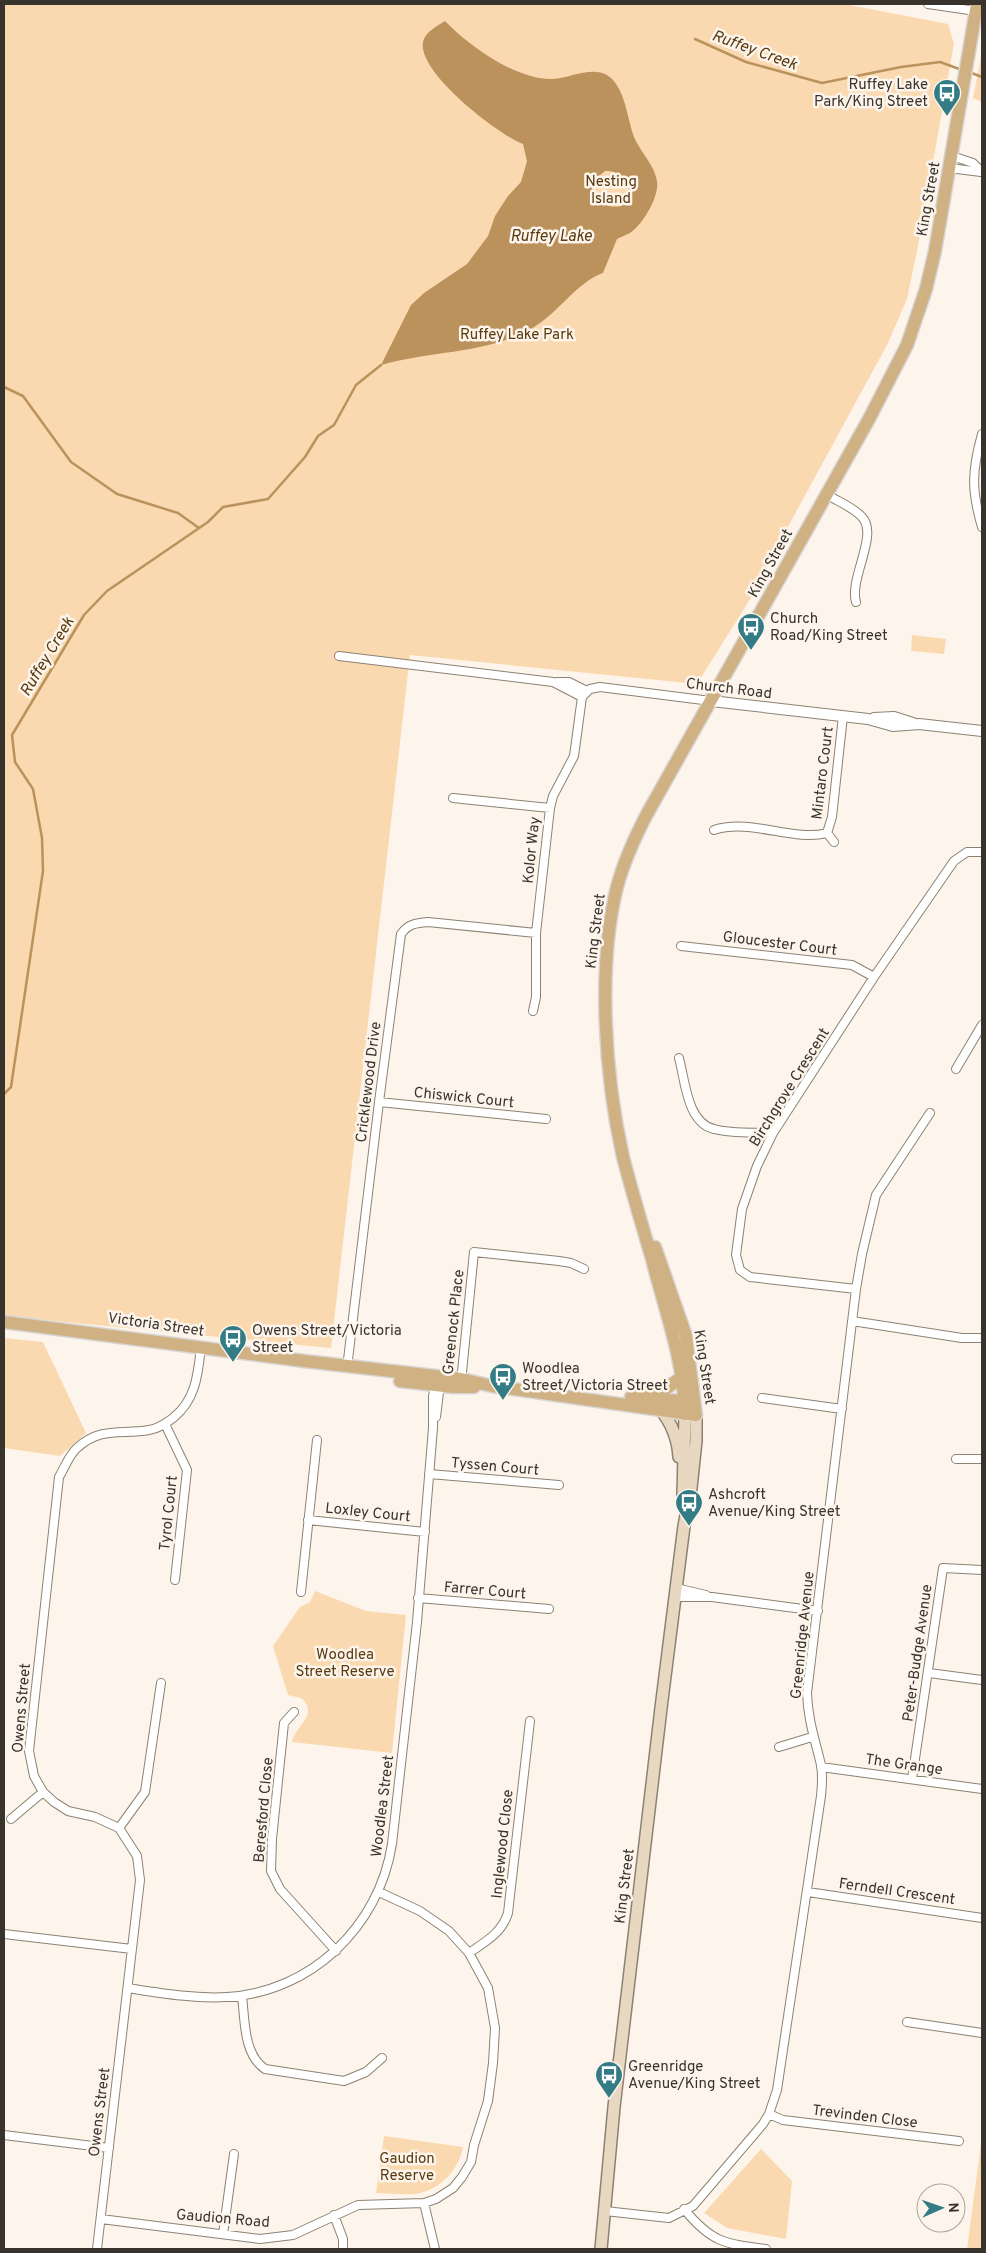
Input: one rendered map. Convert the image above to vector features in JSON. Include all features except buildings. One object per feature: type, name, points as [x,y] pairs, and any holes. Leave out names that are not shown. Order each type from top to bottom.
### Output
[{"type":"main road","name":"King Street","points":[[601,2249],[614,2107],[675,1593],[696,1441],[672,1330],[623,1156],[612,1088],[606,1010],[610,923],[622,870],[635,837],[888,384],[915,326],[931,270],[977,8]]},
{"type":"main road","name":"King Street","points":[[642,1220],[663,1265],[686,1336],[690,1408],[683,1496],[684,1526]]},
{"type":"main road","name":"Victoria Street","points":[[4,1322],[304,1361],[438,1383],[461,1383],[640,1398],[690,1408]]},
{"type":"main road","points":[[640,1398],[658,1394],[682,1377]]},
{"type":"main road","name":"Victoria Street","points":[[520,1389],[661,1410],[690,1408]]},
{"type":"main road","points":[[661,1410],[671,1424],[675,1434],[683,1496]]},
{"type":"street","points":[[928,4],[977,8]]},
{"type":"street","points":[[950,162],[973,163],[982,172]]},
{"type":"street","points":[[950,162],[982,172]]},
{"type":"street","points":[[982,434],[974,462],[973,476],[974,500],[982,526]]},
{"type":"street","points":[[826,494],[860,514],[867,525],[866,540],[854,586],[856,602]]},
{"type":"street","points":[[339,656],[553,682],[585,694]]},
{"type":"street","name":"Church Road","points":[[585,694],[600,687],[711,702],[868,719],[892,726],[919,724],[982,731]]},
{"type":"street","name":"Kolor Way","points":[[533,1011],[536,997],[536,933],[550,808],[553,796],[574,756],[585,694]]},
{"type":"street","name":"Mintaro Court","points":[[827,833],[832,817],[843,716]]},
{"type":"street","points":[[453,798],[550,808]]},
{"type":"street","name":"Mintaro Court","points":[[714,830],[736,826],[812,835],[827,833]]},
{"type":"street","name":"Mintaro Court","points":[[827,833],[834,842]]},
{"type":"street","name":"Birchgrove Crescent","points":[[856,1289],[750,1277],[740,1270],[736,1255],[742,1209],[757,1166],[773,1133],[874,977],[954,861],[967,852],[982,852]]},
{"type":"street","name":"Cricklewood Drive","points":[[347,1368],[401,934],[406,927],[416,922],[536,933]]},
{"type":"street","name":"Gloucester Court","points":[[681,946],[852,965],[874,977]]},
{"type":"street","points":[[956,1069],[982,1025]]},
{"type":"street","points":[[680,1058],[692,1108],[700,1121],[713,1129],[773,1133]]},
{"type":"street","name":"Chiswick Court","points":[[379,1102],[546,1119]]},
{"type":"street","name":"Greenridge Avenue","points":[[605,2211],[669,2218],[693,2206],[704,2196],[769,2114],[777,2090],[821,1796],[821,1767],[812,1737],[807,1693],[856,1289],[876,1195],[930,1112]]},
{"type":"street","name":"Greenock Place","points":[[461,1383],[474,1252],[559,1261],[571,1263],[584,1269]]},
{"type":"street","points":[[852,1322],[962,1338],[982,1338]]},
{"type":"street","name":"Owens Street","points":[[98,2249],[140,1880],[137,1856],[119,1828],[95,1817],[68,1812],[43,1792],[34,1776],[29,1750],[59,1477],[72,1453],[92,1437],[112,1431],[150,1430],[165,1424],[184,1410],[196,1387],[201,1347]]},
{"type":"street","name":"Woodlea Street","points":[[128,1988],[214,1998],[263,1992],[290,1982],[314,1969],[336,1951],[363,1920],[378,1892],[388,1864],[392,1844],[425,1532],[438,1383]]},
{"type":"street","points":[[762,1398],[842,1409]]},
{"type":"street","name":"Tyrol Court","points":[[165,1424],[187,1470],[176,1580]]},
{"type":"street","name":"Loxley Court","points":[[301,1592],[317,1440]]},
{"type":"street","points":[[956,1459],[982,1459]]},
{"type":"street","name":"Tyssen Court","points":[[429,1474],[559,1485]]},
{"type":"street","name":"Loxley Court","points":[[308,1520],[425,1532]]},
{"type":"street","name":"Peter-Budge Avenue","points":[[912,1779],[943,1568],[982,1570]]},
{"type":"street","points":[[675,1593],[818,1611]]},
{"type":"street","name":"Farrer Court","points":[[418,1598],[549,1609]]},
{"type":"street","points":[[929,1673],[982,1680]]},
{"type":"street","points":[[119,1828],[145,1792],[161,1683]]},
{"type":"street","name":"Beresford Close","points":[[294,1712],[284,1723],[272,1839],[271,1871],[280,1889],[336,1951]]},
{"type":"street","name":"Inglewood Close","points":[[469,1953],[497,1933],[504,1924],[508,1913],[530,1721]]},
{"type":"street","points":[[780,1747],[812,1737]]},
{"type":"street","name":"The Grange","points":[[821,1767],[982,1789]]},
{"type":"street","points":[[10,1819],[43,1792]]},
{"type":"street","name":"Gaudion Road","points":[[101,2219],[260,2239],[293,2235],[334,2215],[358,2206],[424,2203],[436,2199],[453,2188],[471,2162],[474,2145],[488,2101],[495,2028],[488,1988],[469,1953],[449,1931],[432,1918],[378,1892]]},
{"type":"street","name":"Ferndell Crescent","points":[[808,1892],[982,1918]]},
{"type":"street","points":[[4,1934],[132,1949]]},
{"type":"street","points":[[242,1996],[250,2049],[256,2062],[265,2069],[344,2081],[366,2072],[382,2058]]},
{"type":"street","points":[[908,2022],[982,2033]]},
{"type":"street","name":"Trevinden Close","points":[[769,2114],[783,2120],[959,2141]]},
{"type":"street","points":[[4,2135],[109,2148]]},
{"type":"street","points":[[223,2234],[234,2154]]},
{"type":"street","points":[[424,2203],[435,2249]]},
{"type":"street","points":[[684,2209],[699,2228],[714,2239],[735,2245],[766,2249]]},
{"type":"street","points":[[334,2215],[343,2239],[344,2249]]},
{"type":"green space","name":"Ruffey Lake Park","points":[[4,4],[844,4],[948,24],[954,44],[907,299],[887,345],[759,580],[759,585],[697,684],[410,655],[331,1348],[4,1316]]},
{"type":"green space","points":[[982,58],[982,102],[973,98]]},
{"type":"green space","points":[[912,635],[946,639],[944,654],[911,651]]},
{"type":"green space","points":[[4,1338],[43,1342],[86,1433],[60,1456],[4,1448]]},
{"type":"green space","name":"Woodlea Street Reserve","points":[[315,1591],[366,1611],[406,1615],[392,1753],[292,1742],[305,1720],[308,1709],[301,1698],[288,1695],[273,1646],[300,1607],[310,1602]]},
{"type":"green space","name":"Gaudion Reserve","points":[[384,2136],[463,2147],[458,2163],[448,2176],[435,2187],[415,2194],[376,2193]]},
{"type":"green space","points":[[982,2136],[982,2249],[967,2249]]},
{"type":"green space","points":[[761,2149],[792,2181],[786,2239],[727,2228],[704,2213]]},
{"type":"water","name":"Ruffey Lake","points":[[445,21],[480,51],[509,68],[524,74],[553,79],[586,72],[599,72],[611,78],[621,92],[635,140],[653,168],[657,181],[656,194],[645,217],[635,229],[617,239],[603,273],[584,284],[537,325],[527,331],[492,344],[399,360],[381,365],[411,305],[424,293],[467,264],[488,236],[495,216],[508,196],[521,182],[527,161],[523,144],[478,115],[445,85],[432,69],[425,55],[424,38],[435,27]],"holes":[[[605,171],[612,171],[623,178],[628,189],[626,201],[621,206],[615,207],[604,204],[593,194],[592,182]]]},
{"type":"waterway","name":"Ruffey Creek","points":[[695,39],[746,62],[822,83],[901,67],[940,62],[962,70]]},
{"type":"waterway","name":"Ruffey Creek","points":[[969,72],[982,77]]},
{"type":"waterway","name":"Ruffey Creek","points":[[4,1094],[11,1087],[43,871],[42,838],[33,789],[15,762],[12,735],[84,615],[107,591],[208,522],[223,507],[268,499],[305,457],[318,436],[334,425],[356,385],[381,365]]},
{"type":"waterway","points":[[4,387],[23,396],[71,462],[117,494],[178,513],[199,528]]},
{"type":"place","name":"Ruffey Lake Park/King Street","points":[[947,117]]},
{"type":"place","name":"Church Road/King Street","points":[[751,651]]},
{"type":"place","name":"Owens Street/Victoria Street","points":[[233,1363]]},
{"type":"place","name":"Woodlea Street/Victoria Street","points":[[503,1401]]},
{"type":"place","name":"Ashcroft Avenue/King Street","points":[[689,1527]]},
{"type":"place","name":"Greenridge Avenue/King Street","points":[[609,2099]]},
{"type":"park label","name":"Nesting Island","points":[[611,190]]}]
